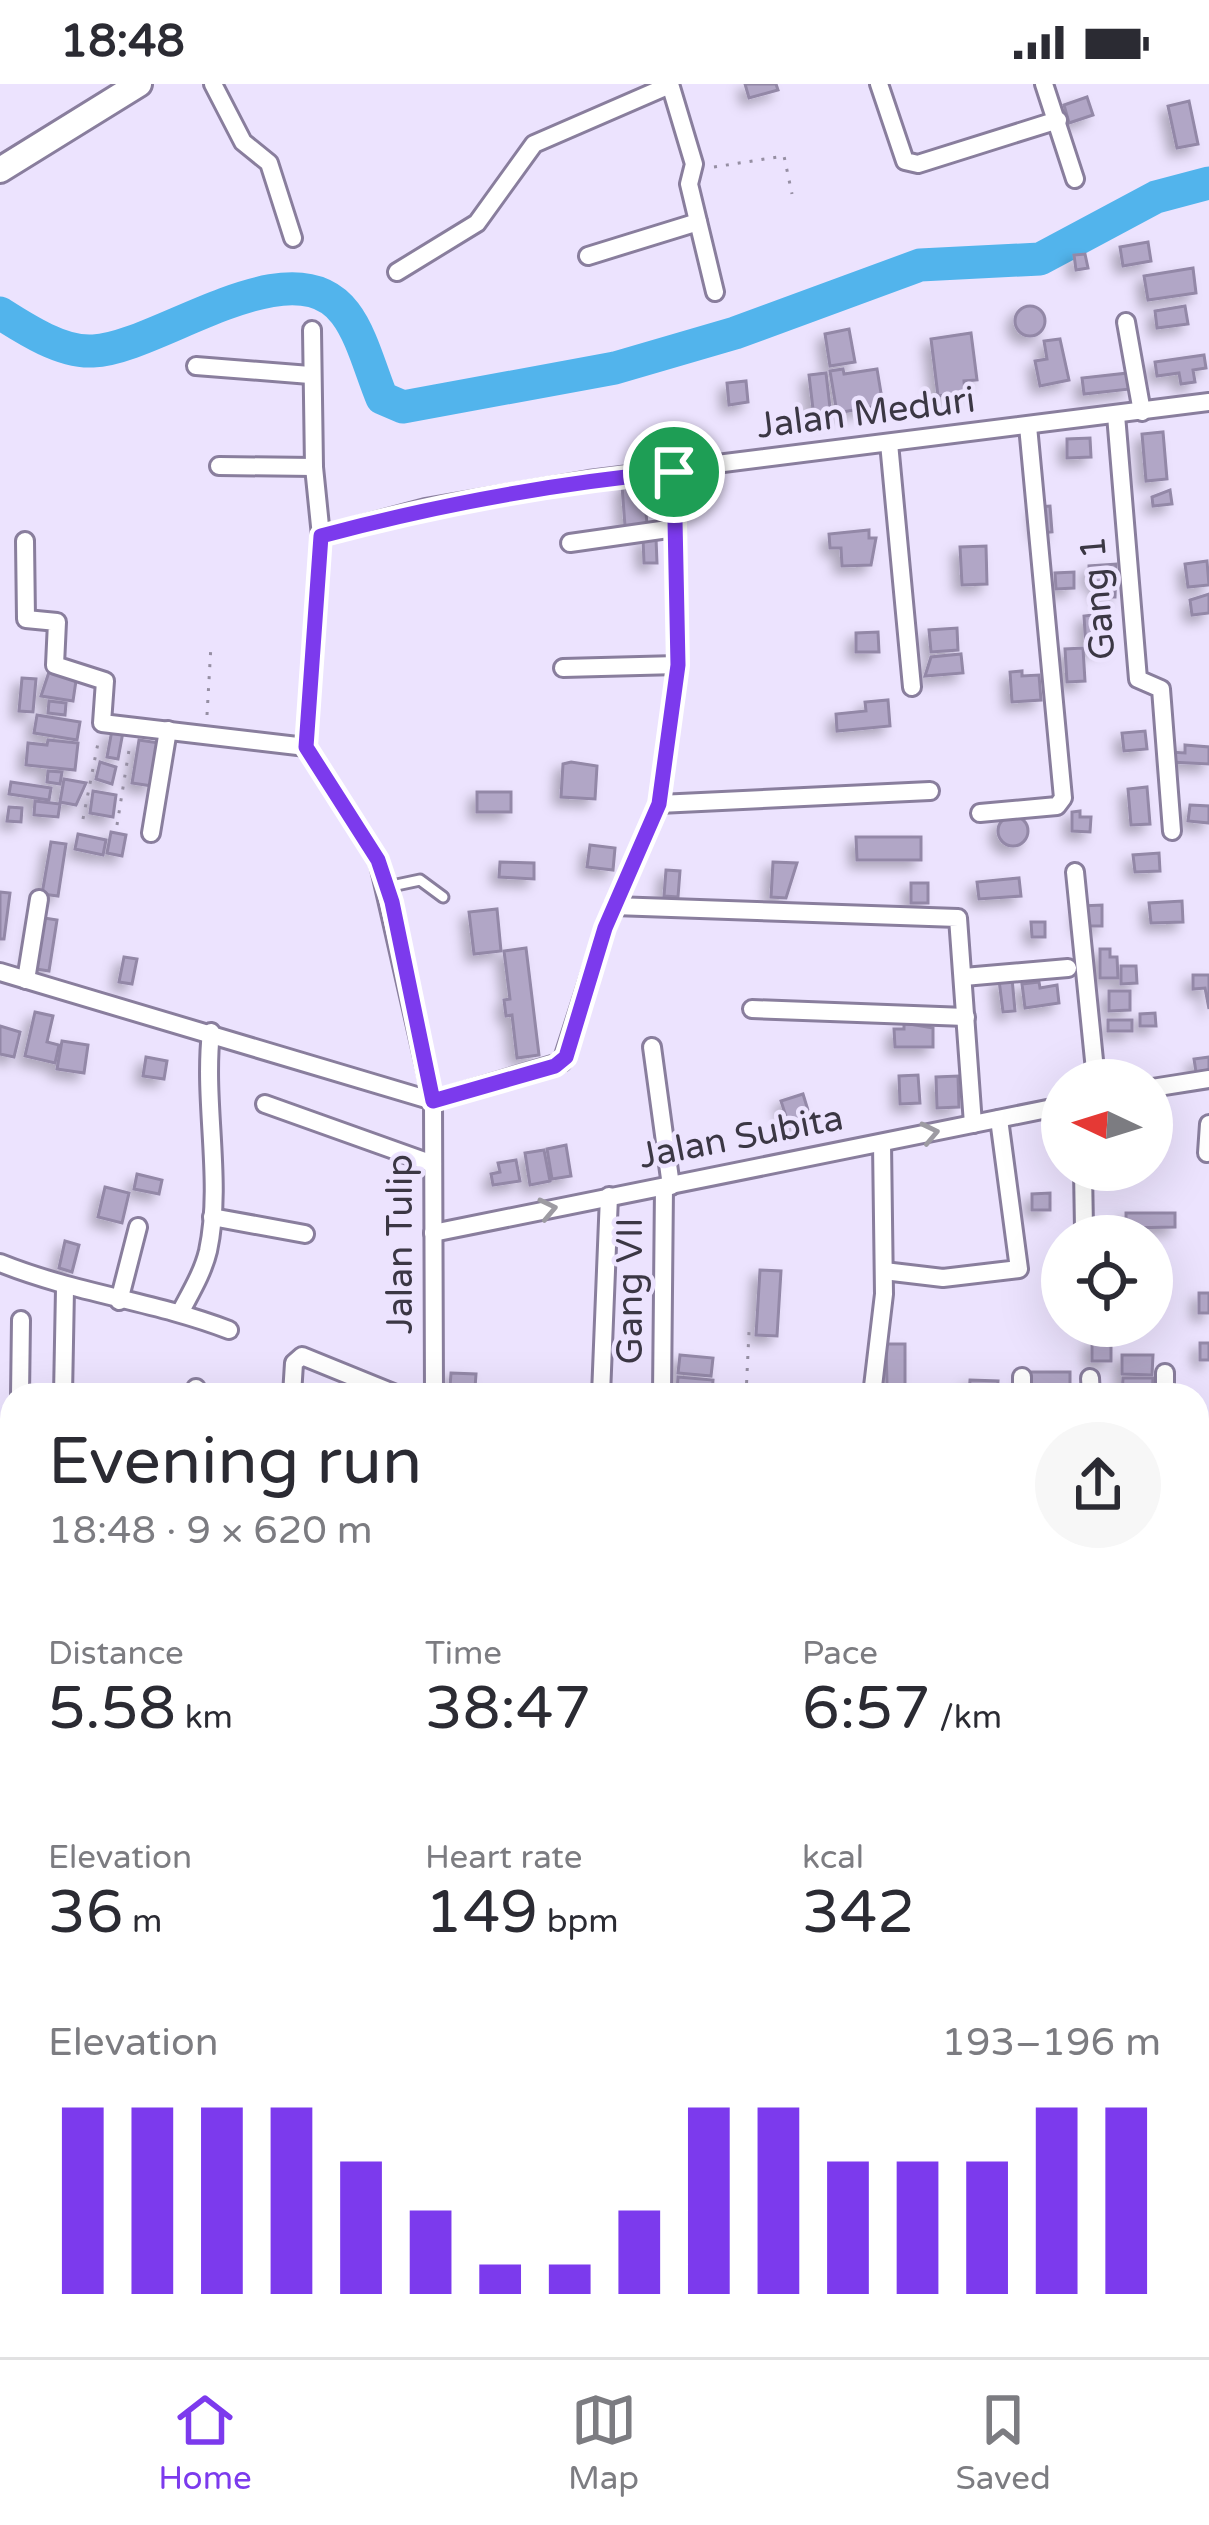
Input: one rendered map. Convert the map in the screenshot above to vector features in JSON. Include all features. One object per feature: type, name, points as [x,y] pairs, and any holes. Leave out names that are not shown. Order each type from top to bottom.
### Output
[{"type":"street","points":[[0,170],[139,84]]},
{"type":"street","points":[[213,84],[243,142],[269,163],[293,238]]},
{"type":"street","points":[[879,84],[905,161],[918,164],[1058,120]]},
{"type":"street","points":[[1044,84],[1075,179]]},
{"type":"street","points":[[397,272],[477,223],[526,149],[670,85],[694,170],[689,184],[715,292]]},
{"type":"street","points":[[588,256],[698,222]]},
{"type":"street","points":[[1126,322],[1142,412]]},
{"type":"street","points":[[25,541],[26,619],[57,622],[55,665],[105,681],[102,723],[306,747],[321,536],[310,376],[312,329]]},
{"type":"street","points":[[196,366],[310,376]]},
{"type":"street","name":"Jalan Meduri","points":[[321,536],[425,508],[589,480],[1209,403]]},
{"type":"street","name":"Gang 1","points":[[1116,416],[1138,679],[1161,689],[1172,831]]},
{"type":"street","points":[[980,813],[1057,806],[1063,797],[1028,426]]},
{"type":"street","points":[[889,443],[912,687]]},
{"type":"street","points":[[219,466],[314,467]]},
{"type":"street","points":[[0,972],[433,1101],[562,1062],[614,906],[659,804],[678,665],[674,472]]},
{"type":"street","points":[[570,543],[675,528]]},
{"type":"street","points":[[563,668],[678,665]]},
{"type":"street","points":[[151,833],[168,730]]},
{"type":"street","name":"Jalan Tulip","points":[[306,747],[378,860],[433,1101],[434,1383]]},
{"type":"street","points":[[659,804],[930,790]]},
{"type":"street","points":[[1075,872],[1094,1059]]},
{"type":"street","points":[[26,980],[39,899]]},
{"type":"street","points":[[614,906],[955,917],[960,921],[974,1124]]},
{"type":"street","points":[[964,977],[1068,968]]},
{"type":"street","points":[[752,1009],[966,1017]]},
{"type":"street","points":[[181,1311],[204,1264],[212,1217],[206,1113],[211,1032]]},
{"type":"street","name":"Gang VII","points":[[652,1047],[668,1186],[662,1383]]},
{"type":"street","points":[[1173,1085],[1209,1079]]},
{"type":"street","points":[[265,1103],[433,1164]]},
{"type":"street","name":"Jalan Subita","points":[[433,1233],[1041,1110]]},
{"type":"street","points":[[884,1271],[943,1278],[1013,1274],[1020,1266],[999,1119]]},
{"type":"street","points":[[1207,1153],[1209,1124]]},
{"type":"street","points":[[873,1383],[884,1271],[882,1143]]},
{"type":"street","points":[[601,1383],[609,1196]]},
{"type":"street","points":[[212,1217],[305,1234]]},
{"type":"street","points":[[119,1301],[138,1227]]},
{"type":"street","points":[[0,1263],[65,1289],[181,1311],[229,1330]]},
{"type":"street","points":[[63,1383],[65,1289]]},
{"type":"street","points":[[20,1383],[22,1320]]},
{"type":"street","points":[[293,1383],[294,1363],[302,1356],[368,1383]]},
{"type":"street","points":[[1165,1373],[1165,1383]]},
{"type":"lane","points":[[387,887],[420,880],[443,897]]},
{"type":"path","points":[[694,170],[784,156],[792,194]]},
{"type":"path","points":[[206,734],[211,645]]},
{"type":"path","points":[[83,819],[102,723]]},
{"type":"path","points":[[117,825],[133,727]]},
{"type":"path","points":[[747,1383],[749,1332]]},
{"type":"building","points":[[745,84],[776,84],[778,90],[749,98]]},
{"type":"building","points":[[1087,97],[1093,115],[1069,123],[1064,105]]},
{"type":"building","points":[[1189,101],[1198,144],[1177,148],[1168,106]]},
{"type":"building","points":[[1148,242],[1151,261],[1123,266],[1120,247]]},
{"type":"building","points":[[1085,254],[1088,268],[1076,270],[1074,255]]},
{"type":"building","points":[[1193,268],[1196,293],[1148,300],[1144,276]]},
{"type":"building","points":[[1030,306],[1041,310],[1045,321],[1041,332],[1030,336],[1019,332],[1015,321],[1019,310]]},
{"type":"building","points":[[1185,306],[1188,324],[1157,328],[1155,311]]},
{"type":"building","points":[[849,329],[855,362],[830,366],[825,334]]},
{"type":"building","points":[[971,333],[977,380],[964,381],[965,392],[938,396],[931,339]]},
{"type":"building","points":[[1060,339],[1069,380],[1040,386],[1035,361],[1047,359],[1044,341]]},
{"type":"building","points":[[1204,355],[1206,368],[1193,370],[1195,382],[1181,384],[1179,373],[1157,376],[1155,362]]},
{"type":"building","points":[[843,369],[844,374],[877,369],[883,405],[837,413],[830,371]]},
{"type":"building","points":[[826,373],[831,416],[814,418],[809,375]]},
{"type":"building","points":[[1128,373],[1130,389],[1084,394],[1082,378]]},
{"type":"building","points":[[746,381],[748,402],[729,405],[727,383]]},
{"type":"building","points":[[1163,432],[1167,479],[1146,481],[1142,434]]},
{"type":"building","points":[[1090,438],[1091,457],[1067,458],[1067,439]]},
{"type":"building","points":[[643,480],[647,524],[625,526],[622,486]]},
{"type":"building","points":[[1170,490],[1172,504],[1153,506],[1152,497]]},
{"type":"building","points":[[1050,506],[1052,532],[1040,533],[1037,507]]},
{"type":"building","points":[[869,530],[869,538],[876,538],[871,565],[842,566],[841,548],[830,548],[829,534]]},
{"type":"building","points":[[656,538],[657,563],[644,563],[643,539]]},
{"type":"building","points":[[986,546],[987,584],[962,585],[960,547]]},
{"type":"building","points":[[1207,561],[1209,585],[1188,587],[1185,564]]},
{"type":"building","points":[[1116,564],[1115,597],[1099,597],[1098,582],[1089,582],[1089,566]]},
{"type":"building","points":[[1074,572],[1074,588],[1056,589],[1055,573]]},
{"type":"building","points":[[1209,594],[1209,613],[1192,615],[1190,600]]},
{"type":"building","points":[[1102,614],[1102,622],[1110,622],[1111,646],[1086,649],[1084,616]]},
{"type":"building","points":[[957,628],[958,650],[931,652],[929,630]]},
{"type":"building","points":[[878,632],[879,652],[856,652],[856,633]]},
{"type":"building","points":[[1083,648],[1085,681],[1067,682],[1065,649]]},
{"type":"building","points":[[961,654],[963,673],[925,676],[931,657]]},
{"type":"building","points":[[50,669],[77,674],[73,701],[41,696]]},
{"type":"building","points":[[1022,671],[1022,676],[1039,675],[1041,700],[1012,702],[1010,672]]},
{"type":"building","points":[[22,678],[36,679],[33,712],[19,711]]},
{"type":"building","points":[[888,700],[890,726],[837,731],[836,714],[866,711],[865,702]]},
{"type":"building","points":[[49,701],[66,703],[65,715],[48,713]]},
{"type":"building","points":[[37,715],[80,722],[77,740],[34,733]]},
{"type":"building","points":[[112,730],[123,732],[118,759],[107,757]]},
{"type":"building","points":[[1145,731],[1147,749],[1124,751],[1122,733]]},
{"type":"building","points":[[48,740],[78,743],[75,770],[26,765],[28,743],[47,745]]},
{"type":"building","points":[[139,740],[159,743],[152,786],[132,783]]},
{"type":"building","points":[[1185,745],[1209,747],[1209,764],[1170,762],[1170,752],[1185,753]]},
{"type":"building","points":[[100,762],[116,767],[112,784],[96,779]]},
{"type":"building","points":[[563,764],[597,766],[595,799],[561,797]]},
{"type":"building","points":[[48,771],[62,772],[60,784],[47,782]]},
{"type":"building","points":[[64,779],[86,783],[76,805],[60,802]]},
{"type":"building","points":[[11,782],[51,788],[49,800],[9,794]]},
{"type":"building","points":[[1147,787],[1150,824],[1131,825],[1128,789]]},
{"type":"building","points":[[93,791],[116,795],[113,817],[90,813]]},
{"type":"building","points":[[477,792],[511,792],[511,812],[477,812]]},
{"type":"building","points":[[35,801],[60,804],[58,817],[34,815]]},
{"type":"building","points":[[1190,805],[1209,806],[1209,823],[1188,821]]},
{"type":"building","points":[[9,807],[22,808],[21,822],[7,821]]},
{"type":"building","points":[[1080,811],[1080,817],[1091,817],[1090,832],[1072,831],[1072,812]]},
{"type":"building","points":[[1013,816],[1028,831],[1013,846],[998,831]]},
{"type":"building","points":[[111,832],[126,835],[122,856],[107,853]]},
{"type":"building","points":[[78,834],[106,840],[103,855],[75,849]]},
{"type":"building","points":[[856,837],[921,837],[921,860],[857,860]]},
{"type":"building","points":[[51,842],[66,844],[58,896],[42,894]]},
{"type":"building","points":[[590,845],[615,848],[613,870],[587,867]]},
{"type":"building","points":[[1159,853],[1160,871],[1135,872],[1133,855]]},
{"type":"building","points":[[500,862],[534,863],[534,879],[499,877]]},
{"type":"building","points":[[773,862],[797,863],[786,898],[771,897]]},
{"type":"building","points":[[666,870],[680,871],[678,897],[664,896]]},
{"type":"building","points":[[1019,878],[1021,896],[979,899],[977,882]]},
{"type":"building","points":[[911,883],[928,883],[928,903],[911,903]]},
{"type":"building","points":[[0,892],[10,893],[4,939],[0,939]]},
{"type":"building","points":[[1182,901],[1183,922],[1151,923],[1149,903]]},
{"type":"building","points":[[1102,905],[1102,926],[1081,926],[1081,906]]},
{"type":"building","points":[[497,909],[501,951],[474,954],[469,912]]},
{"type":"building","points":[[38,917],[57,920],[49,971],[30,968]]},
{"type":"building","points":[[1031,922],[1045,922],[1045,937],[1032,937]]},
{"type":"building","points":[[526,948],[539,1055],[517,1058],[512,1015],[506,1016],[504,1000],[510,999],[504,951]]},
{"type":"building","points":[[1100,949],[1110,949],[1110,957],[1117,957],[1118,978],[1100,978]]},
{"type":"building","points":[[124,957],[137,959],[132,984],[119,982]]},
{"type":"building","points":[[1121,966],[1136,966],[1137,983],[1121,984]]},
{"type":"building","points":[[1193,975],[1209,975],[1209,1009],[1205,988],[1193,989]]},
{"type":"building","points":[[1012,978],[1015,1011],[1003,1012],[999,980]]},
{"type":"building","points":[[1039,982],[1040,988],[1057,985],[1059,1003],[1025,1008],[1022,984]]},
{"type":"building","points":[[1109,991],[1130,991],[1130,1010],[1109,1011]]},
{"type":"building","points":[[35,1012],[53,1016],[47,1042],[59,1045],[55,1063],[25,1056]]},
{"type":"building","points":[[1155,1013],[1156,1026],[1140,1026],[1140,1014]]},
{"type":"building","points":[[1108,1020],[1132,1020],[1132,1031],[1108,1031]]},
{"type":"building","points":[[904,1023],[933,1028],[933,1047],[895,1047],[894,1029],[904,1029]]},
{"type":"building","points":[[0,1026],[20,1032],[14,1057],[0,1054]]},
{"type":"building","points":[[62,1041],[88,1045],[84,1073],[57,1069]]},
{"type":"building","points":[[146,1057],[167,1061],[164,1079],[143,1076]]},
{"type":"building","points":[[1209,1057],[1209,1070],[1196,1072],[1194,1059]]},
{"type":"building","points":[[918,1075],[920,1103],[900,1104],[899,1076]]},
{"type":"building","points":[[958,1076],[959,1107],[937,1108],[936,1077]]},
{"type":"building","points":[[803,1094],[811,1120],[789,1126],[781,1101]]},
{"type":"building","points":[[566,1145],[571,1176],[552,1179],[547,1149]]},
{"type":"building","points":[[544,1150],[550,1181],[530,1185],[525,1153]]},
{"type":"building","points":[[516,1160],[520,1181],[493,1185],[491,1174],[500,1172],[498,1163]]},
{"type":"building","points":[[137,1174],[162,1180],[159,1194],[134,1189]]},
{"type":"building","points":[[105,1187],[129,1193],[122,1223],[98,1217]]},
{"type":"building","points":[[1050,1193],[1050,1210],[1032,1210],[1032,1194]]},
{"type":"building","points":[[1175,1213],[1175,1227],[1173,1215],[1126,1215]]},
{"type":"building","points":[[65,1241],[79,1245],[72,1272],[59,1268]]},
{"type":"building","points":[[760,1270],[781,1271],[777,1336],[756,1335]]},
{"type":"building","points":[[1199,1293],[1209,1293],[1209,1313],[1199,1313]]},
{"type":"building","points":[[1200,1343],[1209,1343],[1209,1360],[1200,1360]]},
{"type":"building","points":[[886,1344],[905,1344],[905,1383],[887,1383]]},
{"type":"building","points":[[1092,1347],[1111,1347],[1111,1361],[1092,1361]]},
{"type":"building","points":[[680,1355],[713,1358],[711,1376],[678,1373]]},
{"type":"building","points":[[1122,1355],[1153,1355],[1152,1375],[1122,1374]]},
{"type":"building","points":[[1027,1372],[1070,1372],[1070,1383],[1027,1383]]},
{"type":"building","points":[[451,1373],[476,1374],[475,1383],[450,1383]]},
{"type":"building","points":[[678,1377],[713,1380],[713,1383],[678,1383]]},
{"type":"building","points":[[1123,1378],[1153,1378],[1153,1383],[1123,1383]]},
{"type":"waterway","points":[[0,313],[57,344],[93,351],[120,346],[258,293],[292,289],[321,294],[351,322],[382,398],[403,407],[615,368],[735,333],[920,265],[1040,259],[1156,197],[1209,183]]},
{"type":"route","points":[[674,472],[678,665],[659,804],[605,928],[566,1057],[555,1066],[433,1101],[392,902],[378,860],[306,747],[321,536],[425,508],[589,480],[674,472]]}]
